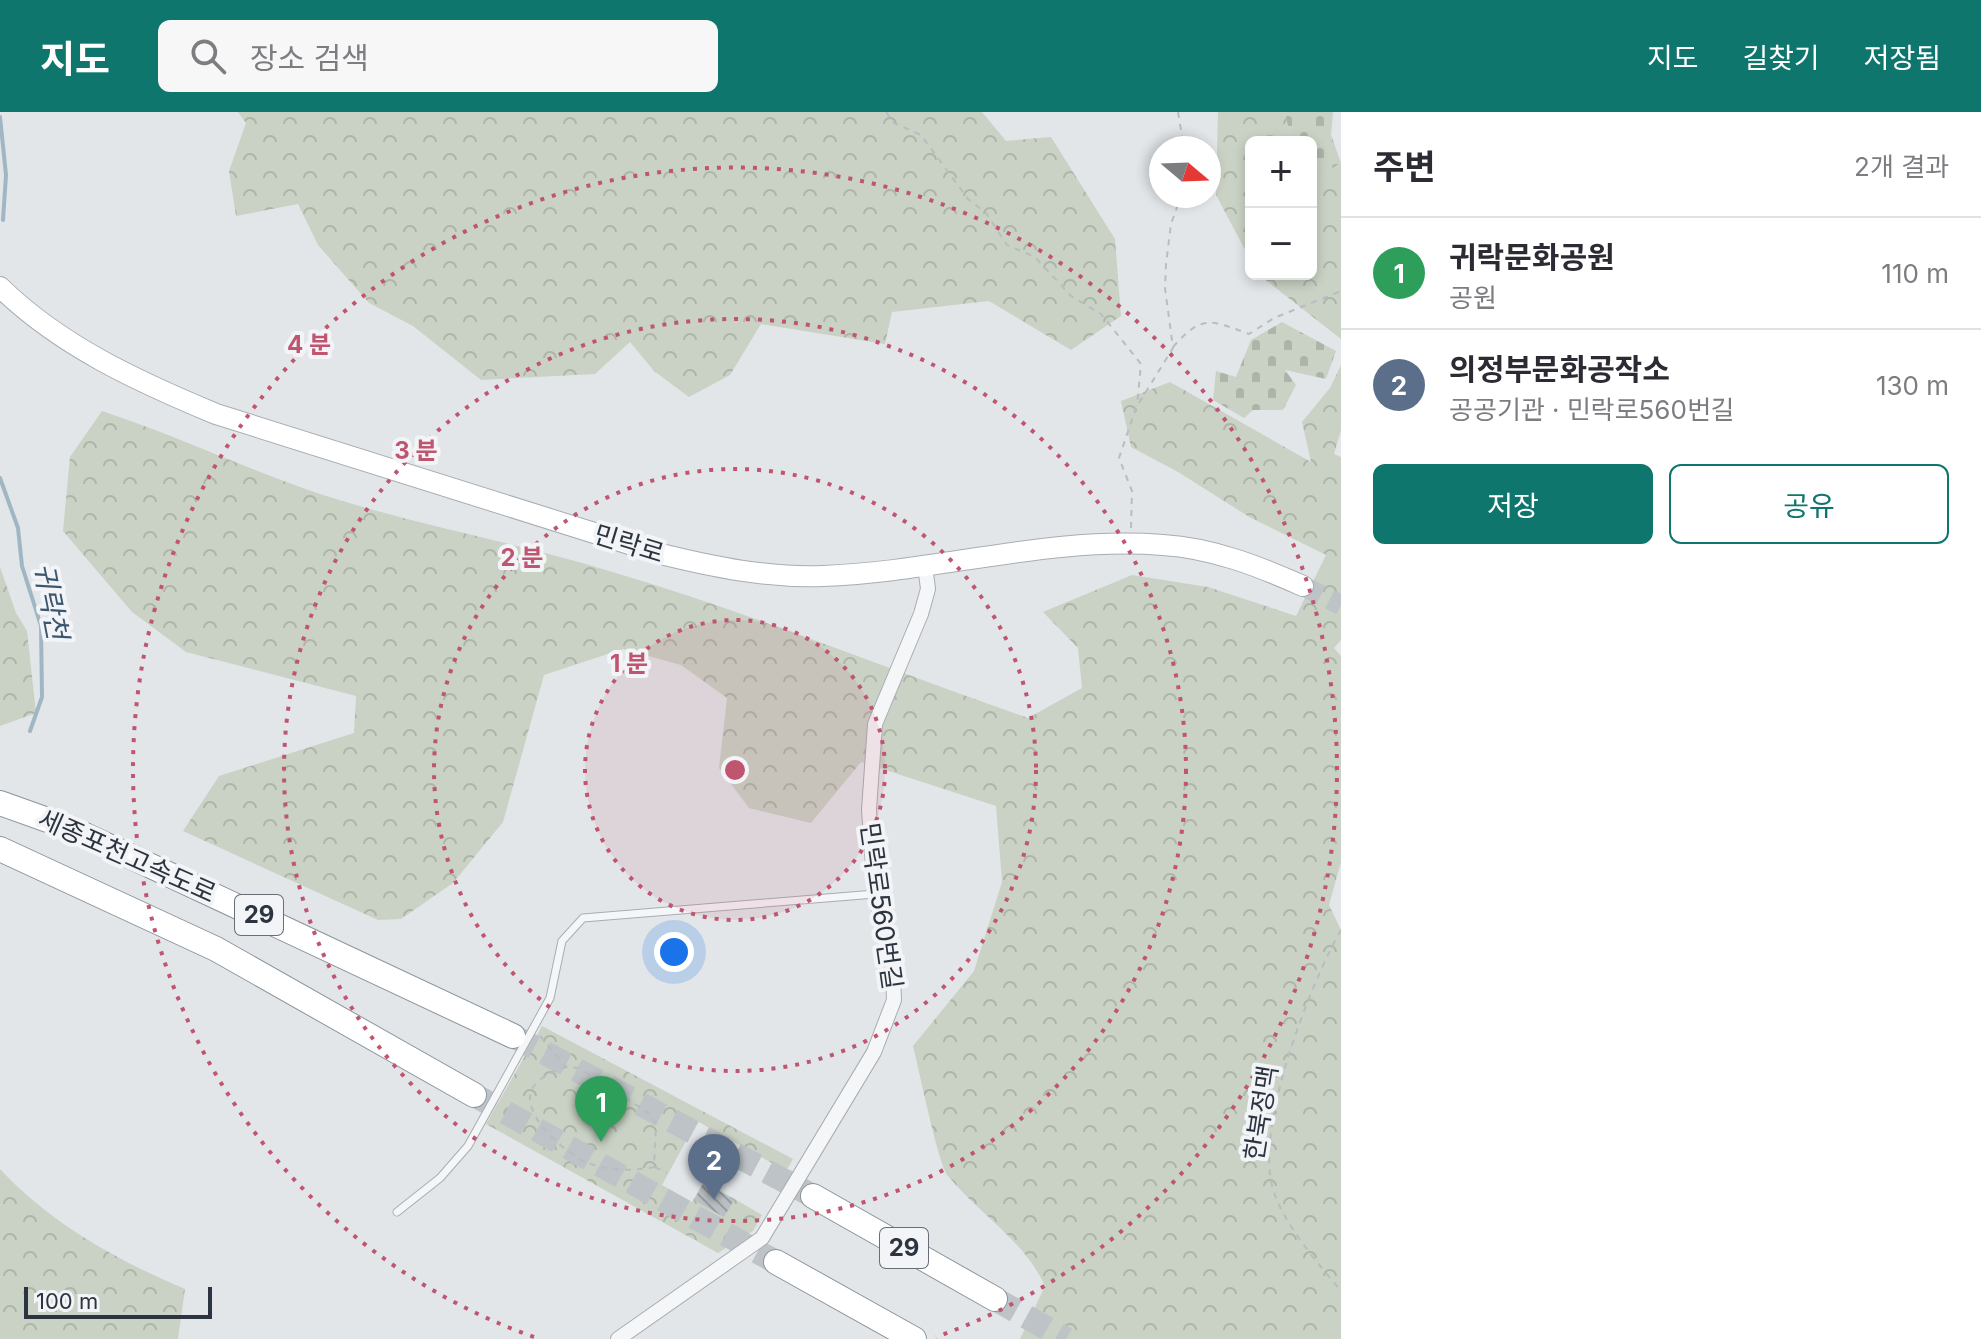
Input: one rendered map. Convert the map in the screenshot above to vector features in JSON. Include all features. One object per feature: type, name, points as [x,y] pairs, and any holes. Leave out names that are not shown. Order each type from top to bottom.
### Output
[{"type":"highway","name":"세종포천고속도로","points":[[0,803],[70,828],[524,1032]]},
{"type":"highway","name":"세종포천고속도로","points":[[0,849],[216,949],[474,1095]]},
{"type":"highway","name":"29","points":[[813,1196],[995,1299]]},
{"type":"highway","points":[[776,1262],[914,1339]]},
{"type":"main road","name":"민락로","points":[[0,287],[47,326],[98,359],[149,387],[216,414],[661,554],[731,571],[822,576],[1073,544],[1130,544],[1164,545],[1215,554],[1255,565],[1303,586]]},
{"type":"street","name":"민락로560번길","points":[[618,1339],[762,1238],[866,1065],[894,1000],[892,955],[875,894],[869,810],[875,724],[921,614],[928,589],[925,565]]},
{"type":"lane","points":[[397,1212],[440,1178],[468,1146],[524,1032],[550,998],[562,941],[583,918],[875,894]]},
{"type":"path","points":[[886,112],[894,123],[921,135],[968,199],[986,213],[1007,245],[1035,257],[1071,296],[1101,314],[1118,331],[1141,364],[1137,406]]},
{"type":"path","points":[[1178,112],[1182,136]]},
{"type":"path","points":[[1173,348],[1165,288],[1171,224],[1177,208]]},
{"type":"path","points":[[1130,544],[1132,491],[1119,458],[1137,406],[1173,348],[1200,323],[1214,321],[1249,334],[1274,318],[1341,291]]},
{"type":"path","name":"한북정맥","points":[[1341,930],[1316,976],[1299,1020],[1279,1101],[1269,1166],[1272,1186],[1282,1210],[1341,1291]]},
{"type":"path","points":[[524,1032],[566,1067]]},
{"type":"path","points":[[654,1167],[656,1124],[650,1114],[579,1068],[566,1067],[545,1076],[534,1085],[529,1095],[534,1114],[558,1146],[593,1165],[633,1171],[654,1167],[667,1173]]},
{"type":"green space","points":[[238,112],[982,112],[1006,141],[1051,137],[1115,239],[1121,316],[1071,350],[989,301],[892,312],[885,344],[761,324],[730,375],[689,397],[654,371],[630,342],[595,374],[481,380],[413,326],[369,303],[318,245],[298,204],[236,216],[229,171],[246,123]]},
{"type":"green space","points":[[1218,112],[1284,112],[1291,136],[1245,136],[1245,250],[1221,204],[1221,136],[1217,136]]},
{"type":"green space","points":[[1284,112],[1333,112],[1331,135],[1341,163],[1329,170],[1317,162],[1317,136],[1291,136]]},
{"type":"green space","points":[[1317,162],[1329,170],[1341,163],[1341,339],[1266,280],[1317,280]]},
{"type":"green space","points":[[1282,322],[1336,351],[1326,379],[1285,370],[1296,385],[1283,410],[1253,410],[1244,418],[1213,400],[1216,371],[1236,377],[1251,340]]},
{"type":"green space","points":[[1341,365],[1341,430],[1334,454],[1341,457],[1341,640],[1334,648],[1341,656],[1341,862],[1329,905],[1341,930],[1341,1339],[1020,1339],[1045,1286],[1013,1241],[948,1176],[934,1136],[913,1046],[974,971],[1002,882],[996,806],[861,762],[811,823],[749,808],[719,768],[727,698],[681,665],[623,649],[544,675],[503,822],[453,883],[401,919],[378,920],[183,831],[219,776],[354,733],[356,696],[186,652],[132,612],[63,531],[70,457],[102,411],[323,495],[580,562],[668,589],[1028,718],[1082,688],[1078,648],[1043,612],[1132,575],[1208,587],[1296,616],[1326,555],[1251,518],[1178,472],[1131,447],[1121,401],[1170,382],[1311,462],[1302,422],[1330,388]]},
{"type":"green space","points":[[0,567],[16,613],[27,631],[36,713],[0,726]]},
{"type":"green space","points":[[542,1026],[793,1159],[786,1171],[697,1121],[662,1185],[692,1202],[704,1181],[762,1215],[753,1231],[718,1253],[486,1124]]},
{"type":"green space","points":[[0,1169],[41,1207],[86,1239],[185,1289],[178,1339],[0,1339]]},
{"type":"building","points":[[704,1182],[734,1200],[724,1217],[694,1200]]},
{"type":"waterway","name":"귀락천","points":[[0,117],[6,175],[3,220]]},
{"type":"waterway","name":"귀락천","points":[[0,478],[18,528],[22,566],[41,626],[42,697],[30,731]]},
{"type":"tunnel","points":[[1303,586],[1341,605]]},
{"type":"tunnel","points":[[513,1036],[813,1196]]},
{"type":"tunnel","points":[[474,1095],[776,1262]]},
{"type":"tunnel","points":[[995,1299],[1066,1339]]},
{"type":"place","name":"귀락문화공원","points":[[601,1142]]},
{"type":"place","name":"의정부문화공작소","points":[[714,1200]]}]
